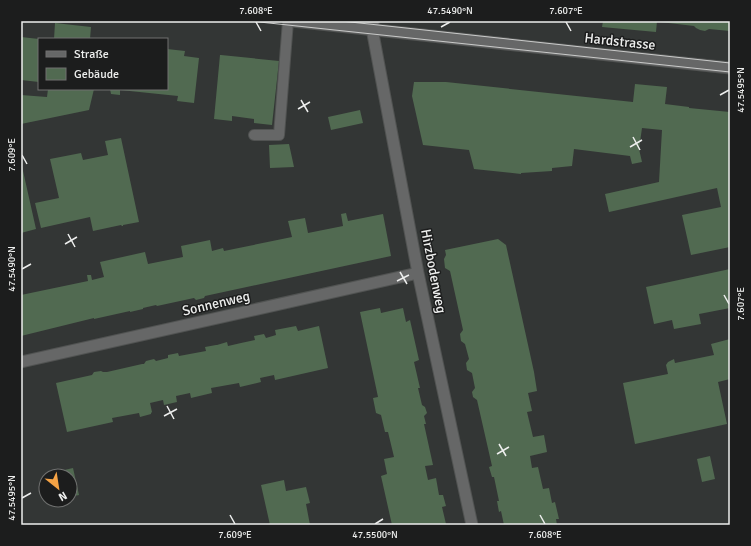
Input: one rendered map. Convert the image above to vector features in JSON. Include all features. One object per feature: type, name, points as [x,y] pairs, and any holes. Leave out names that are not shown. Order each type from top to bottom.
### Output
[{"type":"street","name":"Hardstrasse","points":[[292,21],[373,25],[730,68]]},
{"type":"street","name":"Hirzbodenweg","points":[[373,25],[377,56],[418,273],[472,525]]},
{"type":"street","name":"Sonnenweg","points":[[21,362],[418,273]]},
{"type":"lane","points":[[254,135],[279,135],[288,21]]},
{"type":"building","points":[[603,21],[657,21],[656,32],[602,27]]},
{"type":"building","points":[[660,21],[730,21],[730,31],[709,29],[705,31],[694,26]]},
{"type":"building","points":[[55,23],[91,27],[90,38],[54,38]]},
{"type":"building","points":[[21,37],[38,39],[38,82],[21,80]]},
{"type":"building","points":[[168,49],[185,51],[184,56],[199,58],[194,103],[177,101],[178,96],[120,90],[168,90]]},
{"type":"building","points":[[220,55],[279,61],[272,125],[254,123],[254,119],[232,116],[232,121],[214,119]]},
{"type":"building","points":[[414,82],[446,82],[633,102],[635,84],[667,87],[665,104],[730,112],[730,247],[691,255],[682,215],[721,207],[717,188],[609,212],[605,194],[659,182],[662,130],[642,128],[639,149],[642,162],[632,164],[630,156],[574,149],[572,166],[552,168],[552,171],[521,174],[474,169],[469,150],[423,145],[412,96]]},
{"type":"building","points":[[48,90],[94,90],[89,110],[21,124],[21,95],[47,97]]},
{"type":"building","points":[[110,90],[120,90],[120,95],[111,94]]},
{"type":"building","points":[[360,110],[363,123],[331,130],[328,117]]},
{"type":"building","points":[[121,138],[139,222],[93,231],[90,217],[41,228],[35,203],[59,198],[50,159],[81,153],[83,160],[108,155],[105,141]]},
{"type":"building","points":[[289,144],[294,167],[270,168],[269,145]]},
{"type":"building","points":[[21,162],[36,229],[21,233]]},
{"type":"building","points":[[346,213],[348,221],[383,214],[391,256],[205,296],[204,298],[196,300],[194,298],[94,318],[21,336],[21,295],[88,281],[87,275],[91,275],[92,280],[104,277],[100,262],[145,252],[148,264],[183,257],[181,246],[210,240],[212,251],[223,248],[224,251],[292,237],[288,221],[305,218],[308,233],[343,226],[341,214]]},
{"type":"building","points":[[498,239],[506,245],[534,372],[537,391],[528,393],[532,411],[527,412],[533,437],[544,435],[547,452],[530,456],[532,468],[538,467],[543,489],[549,488],[552,503],[555,502],[559,519],[556,519],[557,525],[504,525],[501,511],[499,512],[497,501],[499,501],[494,477],[492,477],[489,467],[492,466],[477,400],[473,397],[472,392],[475,388],[472,373],[467,370],[466,363],[469,359],[465,344],[461,341],[460,334],[463,330],[450,271],[445,268],[445,250]]},
{"type":"building","points":[[730,269],[730,308],[699,314],[701,324],[674,329],[672,320],[654,324],[646,287]]},
{"type":"building","points":[[380,308],[381,313],[403,308],[406,322],[410,320],[419,360],[414,362],[420,388],[418,388],[422,405],[425,407],[427,413],[424,416],[426,424],[424,424],[433,465],[425,466],[428,480],[436,478],[439,495],[443,495],[446,506],[442,507],[446,524],[392,525],[381,476],[387,474],[384,459],[394,457],[388,432],[385,432],[381,415],[376,413],[373,398],[378,397],[360,312]]},
{"type":"building","points":[[296,326],[298,331],[319,326],[328,368],[275,380],[274,375],[260,378],[261,382],[240,387],[239,383],[211,388],[212,393],[191,398],[190,393],[176,396],[177,402],[164,405],[163,400],[150,403],[151,414],[140,417],[139,413],[112,418],[113,422],[67,432],[56,383],[92,375],[94,372],[107,372],[144,364],[146,361],[154,359],[156,361],[168,358],[168,355],[178,353],[179,356],[206,351],[205,347],[227,342],[228,346],[255,340],[254,336],[264,334],[266,338],[276,335],[275,330]]},
{"type":"building","points":[[730,339],[730,379],[718,382],[727,424],[635,444],[623,383],[668,374],[666,365],[668,362],[674,359],[675,363],[714,355],[711,344]]},
{"type":"building","points":[[710,456],[715,479],[702,482],[697,459]]},
{"type":"building","points":[[284,480],[286,491],[306,487],[310,503],[306,504],[310,525],[270,525],[261,485]]},
{"type":"tram line","points":[[250,21],[730,72]]},
{"type":"tram line","points":[[341,21],[730,63]]}]
